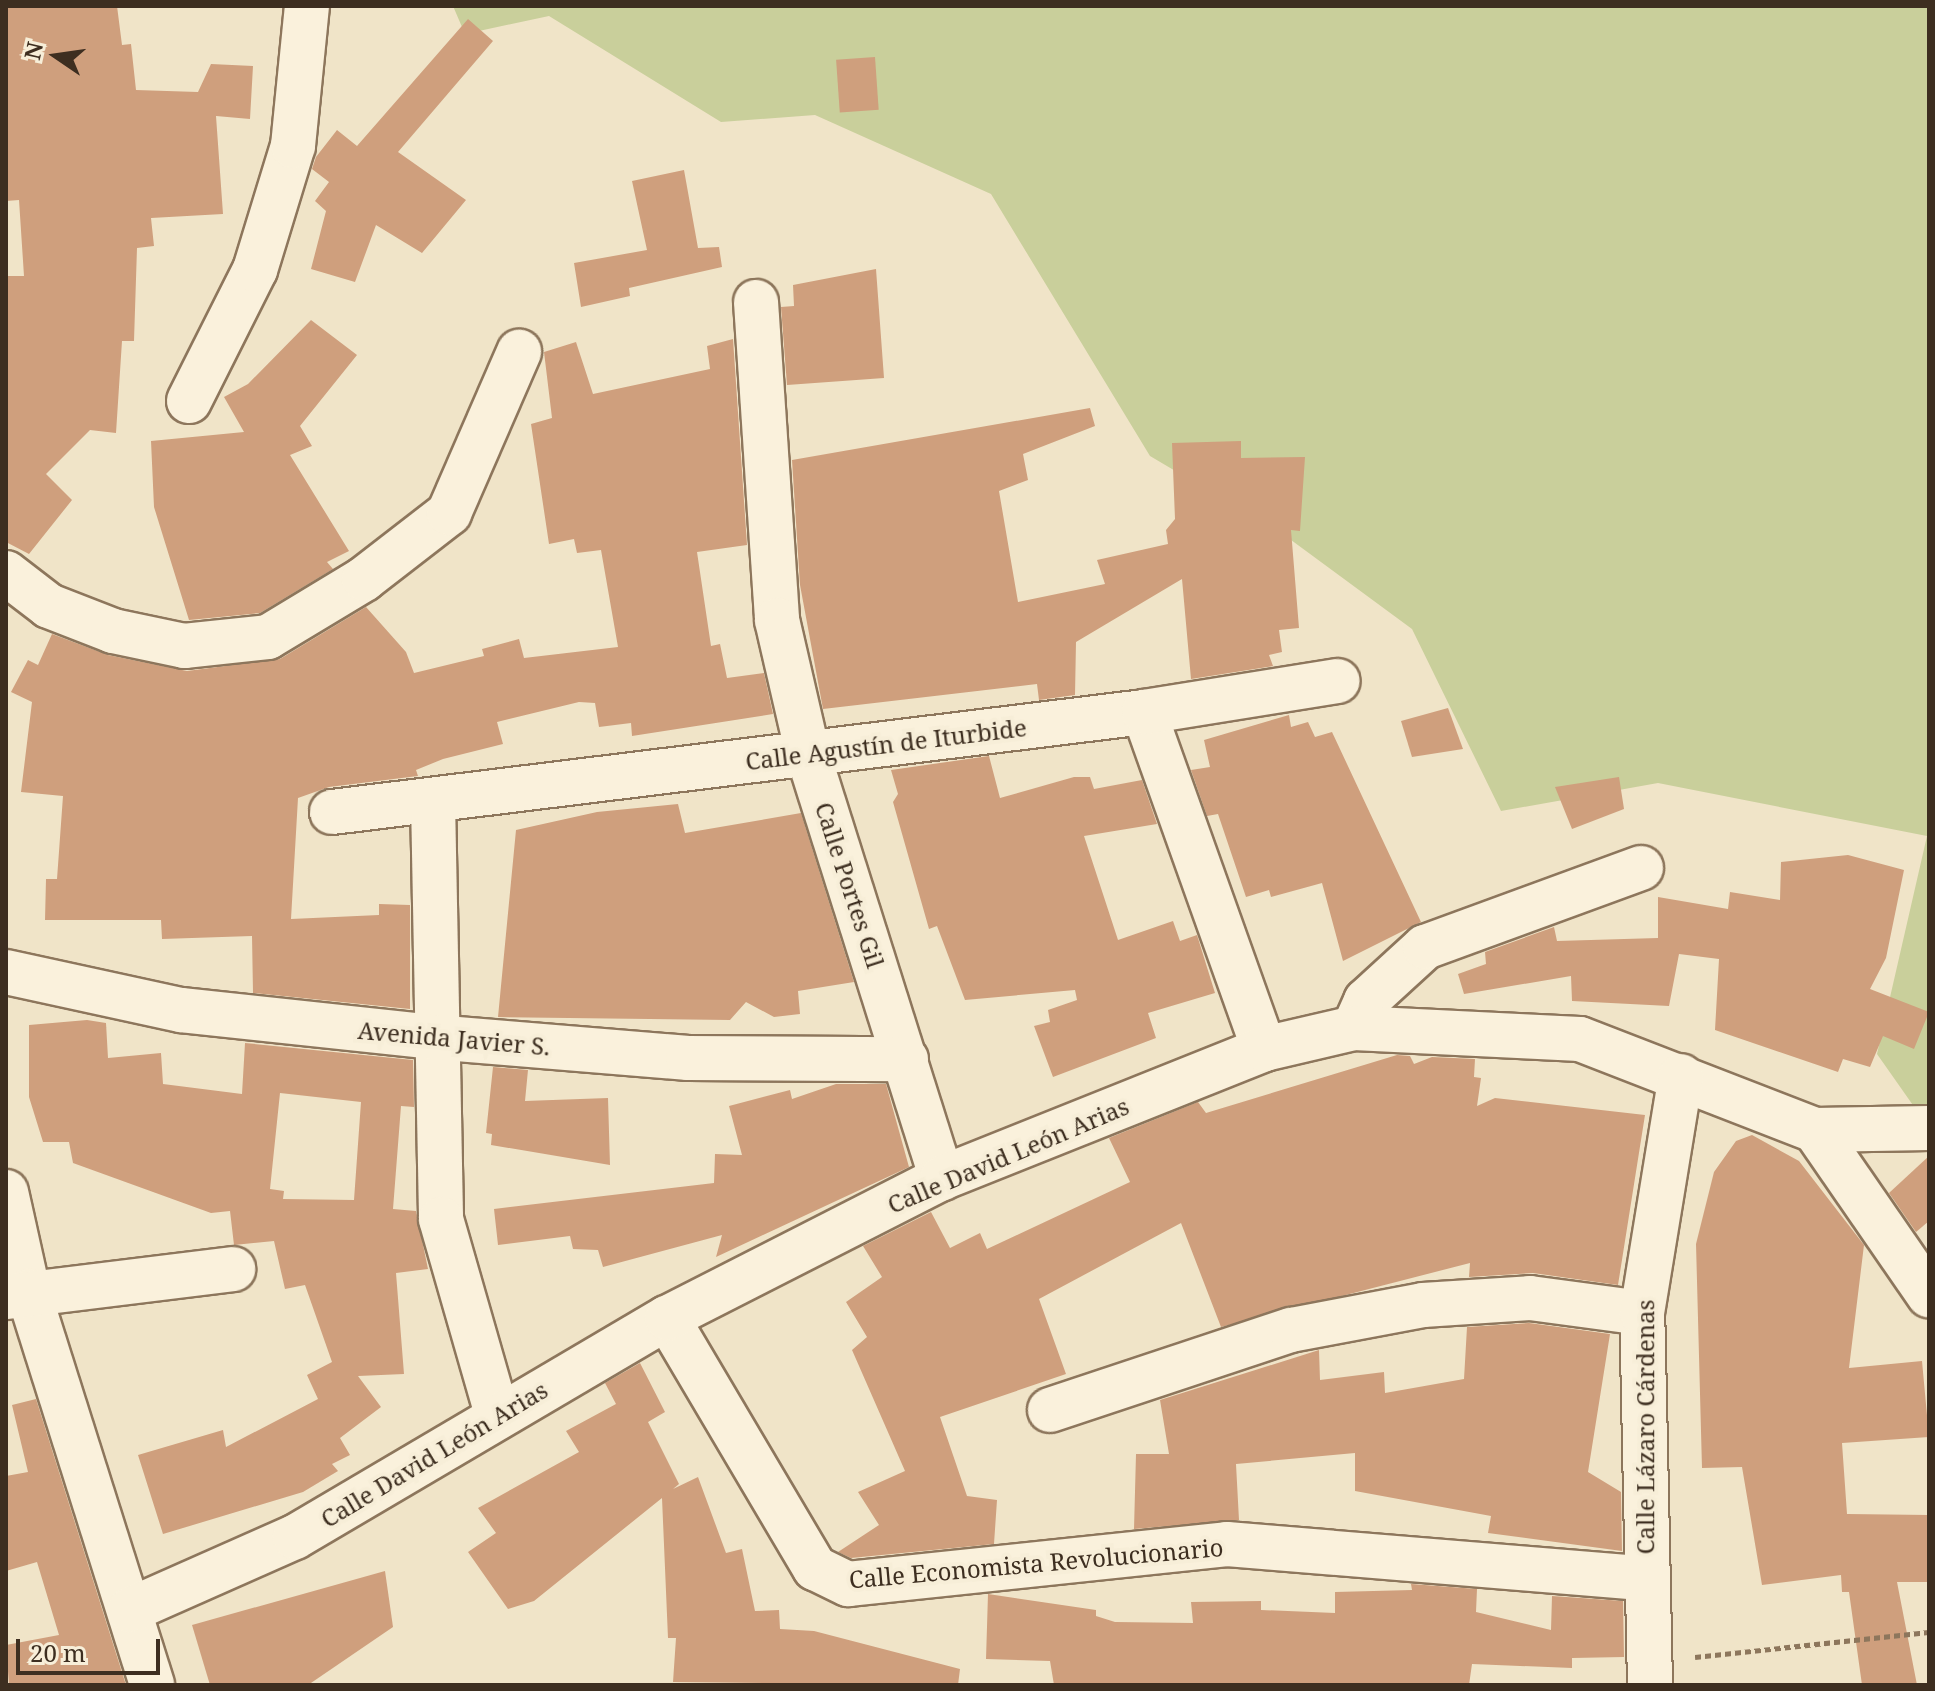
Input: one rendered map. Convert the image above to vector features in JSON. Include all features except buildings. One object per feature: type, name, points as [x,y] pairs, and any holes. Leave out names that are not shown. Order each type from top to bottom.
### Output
[{"type":"street","points":[[189,401],[255,270],[293,146],[307,6]]},
{"type":"street","name":"Calle Portes Gil","points":[[756,302],[777,620],[808,754],[942,1178]]},
{"type":"street","points":[[6,573],[49,606],[113,631],[184,646],[268,637],[364,579],[449,513],[519,352]]},
{"type":"street","name":"Calle Agustín de Iturbide","points":[[332,812],[1144,712],[1338,681]]},
{"type":"street","points":[[1144,712],[1264,1049]]},
{"type":"street","points":[[433,800],[433,1037],[441,1219],[497,1414]]},
{"type":"street","points":[[1354,1028],[1366,1001],[1425,947],[1641,868]]},
{"type":"street","name":"Avenida Javier S.","points":[[6,972],[181,1010],[433,1037],[688,1058],[906,1059]]},
{"type":"street","name":"Calle David León Arias","points":[[130,1610],[295,1537],[497,1414],[667,1318],[942,1178],[1264,1049],[1354,1028],[1580,1039],[1815,1130]]},
{"type":"street","name":"Calle Lázaro Cárdenas","points":[[1649,1673],[1642,1313],[1681,1076]]},
{"type":"street","points":[[1815,1130],[1929,1128]]},
{"type":"street","points":[[1815,1130],[1929,1295]]},
{"type":"street","points":[[6,1192],[17,1294],[130,1610],[152,1685]]},
{"type":"street","points":[[17,1294],[233,1269]]},
{"type":"street","points":[[1050,1410],[1291,1330],[1423,1305],[1530,1298],[1642,1313]]},
{"type":"street","name":"Calle Economista Revolucionario","points":[[667,1318],[815,1568],[848,1584],[1227,1544],[1645,1578]]},
{"type":"path","points":[[1649,1673],[1929,1632]]},
{"type":"green space","points":[[453,6],[1929,6],[1929,1128],[1877,1054],[1927,836],[1658,783],[1501,811],[1412,629],[1287,537],[1150,456],[991,194],[815,115],[721,122],[549,16],[465,34]]}]
